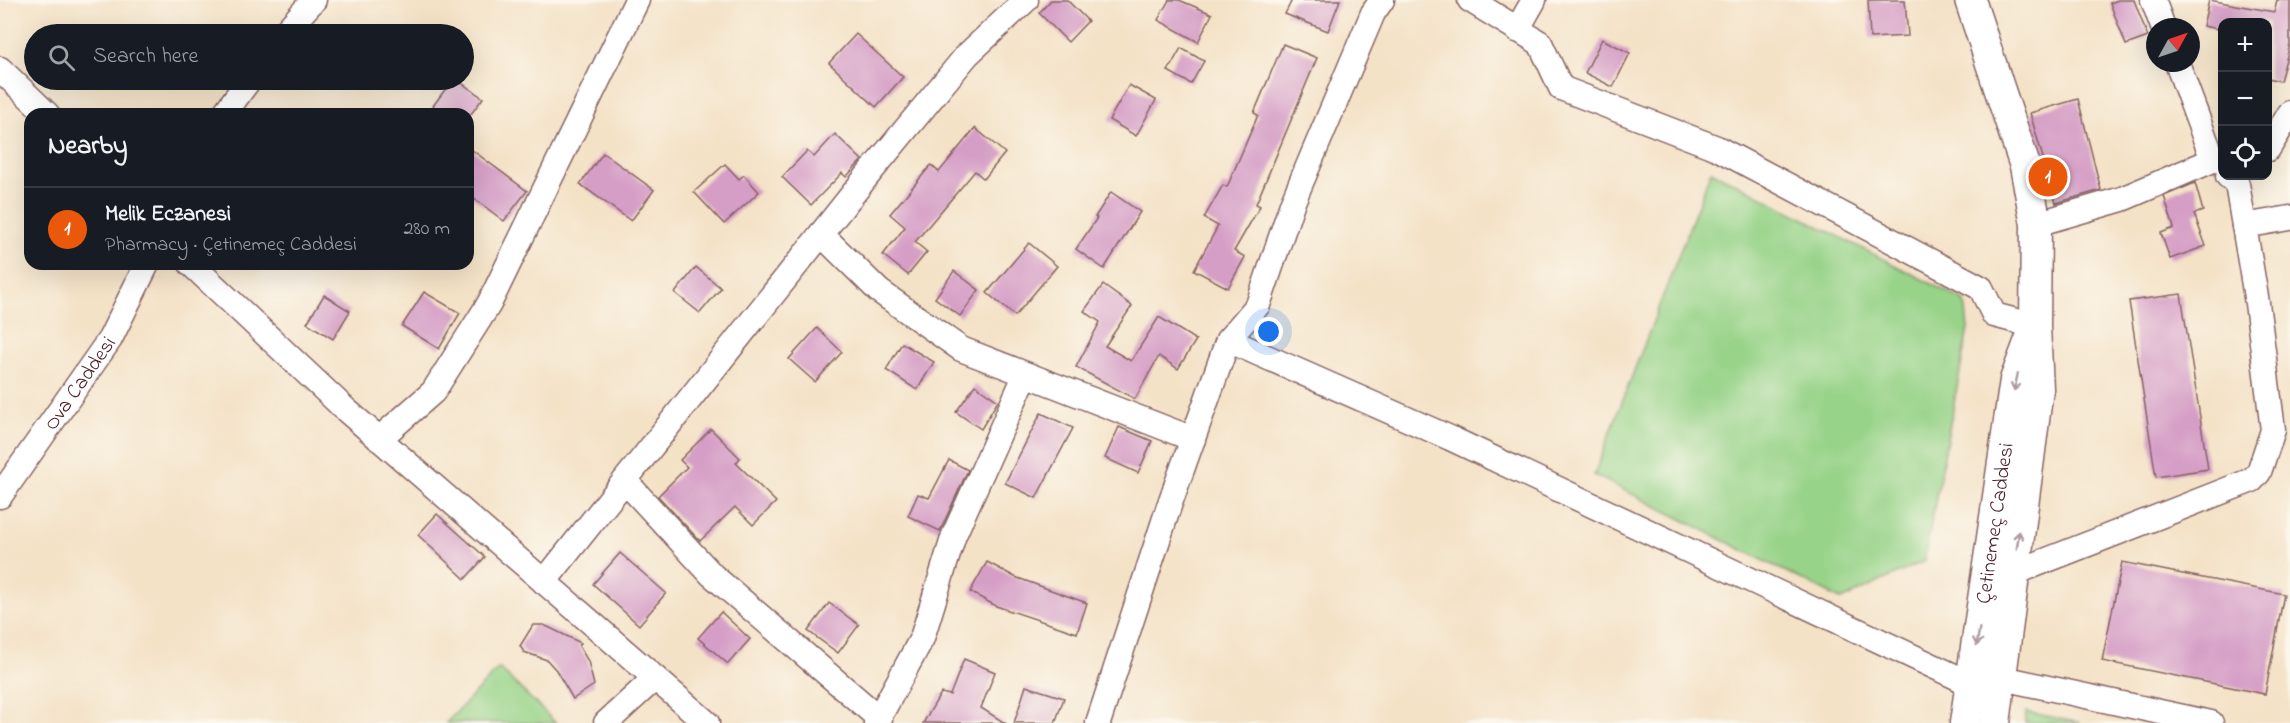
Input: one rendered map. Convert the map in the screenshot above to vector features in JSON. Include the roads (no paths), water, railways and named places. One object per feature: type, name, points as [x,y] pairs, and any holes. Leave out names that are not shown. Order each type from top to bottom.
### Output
[{"type":"main road","name":"Çetinemeç Caddesi","points":[[1970,0],[2025,166],[2036,224],[2035,326],[2038,389],[1995,723]]},
{"type":"main road","name":"Çetinemeç Caddesi","points":[[1965,723],[2015,380],[2035,326]]},
{"type":"street","points":[[290,24],[303,0]]},
{"type":"street","points":[[292,24],[314,0]]},
{"type":"street","points":[[379,438],[433,392],[489,304],[637,0]]},
{"type":"street","points":[[544,582],[821,234],[967,55],[1026,0]]},
{"type":"street","points":[[1098,723],[1228,340],[1258,305],[1292,204],[1373,13],[1382,0]]},
{"type":"street","points":[[1470,0],[1540,43],[1561,88],[1717,148],[1981,288],[1994,315],[2035,326]]},
{"type":"street","points":[[1517,30],[1534,0]]},
{"type":"street","points":[[2153,0],[2160,18]]},
{"type":"street","points":[[0,69],[40,108]]},
{"type":"street","points":[[2181,72],[2218,150]]},
{"type":"street","points":[[228,108],[242,90]]},
{"type":"street","points":[[2272,142],[2290,113]]},
{"type":"street","points":[[2036,224],[2122,199],[2218,176]]},
{"type":"street","points":[[2014,573],[2252,480],[2259,472],[2273,430],[2244,226],[2231,180]]},
{"type":"street","points":[[2244,226],[2290,218]]},
{"type":"street","points":[[821,234],[879,291],[961,349],[1025,376],[1193,439]]},
{"type":"street","name":"Ova Caddesi","points":[[0,496],[110,339],[144,270]]},
{"type":"street","points":[[197,270],[379,438],[707,723]]},
{"type":"street","points":[[1228,340],[1450,438],[1971,684]]},
{"type":"street","points":[[626,481],[712,575],[878,721],[922,638],[954,535],[1025,376]]},
{"type":"street","points":[[606,723],[655,678]]},
{"type":"street","points":[[2002,678],[2211,723]]},
{"type":"place","name":"Melik Eczanesi","points":[[2048,177]]}]
